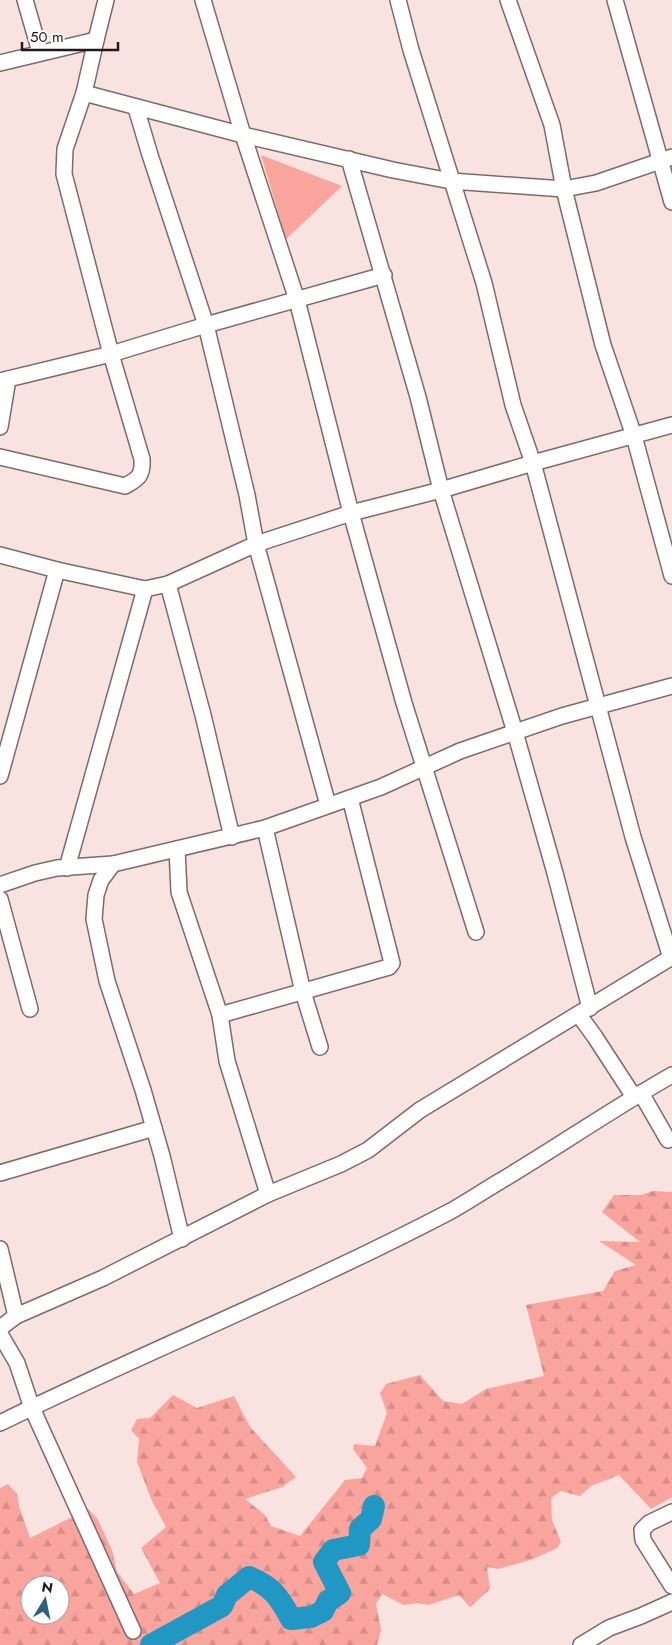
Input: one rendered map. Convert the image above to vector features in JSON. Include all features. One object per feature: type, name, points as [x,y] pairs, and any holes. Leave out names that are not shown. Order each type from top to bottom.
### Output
[{"type":"street","points":[[25,0],[40,52]]},
{"type":"street","points":[[0,457],[124,486],[137,480],[142,470],[142,459],[111,354],[64,174],[65,149],[84,93],[106,0]]},
{"type":"street","points":[[203,0],[243,135],[296,300],[351,513],[404,703],[476,932]]},
{"type":"street","points":[[0,1328],[16,1316],[102,1278],[268,1194],[341,1164],[368,1150],[420,1110],[672,958],[633,837],[533,463],[512,406],[484,283],[411,50],[398,0]]},
{"type":"street","points":[[508,0],[552,125],[564,189],[603,345],[634,436],[672,576]]},
{"type":"street","points":[[616,0],[666,159],[672,202]]},
{"type":"street","points":[[0,63],[96,40]]},
{"type":"street","points":[[84,93],[243,135],[349,158],[393,170],[451,181],[564,189],[596,183],[666,159]]},
{"type":"street","points":[[136,108],[206,325],[247,495],[256,544],[328,805]]},
{"type":"street","points":[[349,158],[418,397],[441,490],[515,732],[555,872],[584,1011],[668,1140]]},
{"type":"street","points":[[0,427],[4,380],[111,354],[384,275]]},
{"type":"street","points":[[0,555],[57,570],[145,589],[168,584],[256,544],[351,513],[441,490],[672,425]]},
{"type":"street","points":[[0,776],[57,570]]},
{"type":"street","points":[[168,584],[203,715],[232,837]]},
{"type":"street","points":[[67,868],[145,589]]},
{"type":"street","points":[[0,885],[35,873],[113,864],[266,828],[381,787],[460,751],[562,716],[672,686]]},
{"type":"street","points":[[220,1015],[389,967],[392,963],[350,798]]},
{"type":"street","points":[[266,828],[303,992],[320,1047]]},
{"type":"street","points":[[177,849],[179,892],[220,1015],[227,1061],[268,1194]]},
{"type":"street","points":[[113,864],[101,880],[96,895],[94,919],[107,981],[154,1128],[182,1239]]},
{"type":"street","points":[[0,899],[30,1009]]},
{"type":"street","points":[[0,1423],[336,1268],[453,1210],[672,1075]]},
{"type":"street","points":[[0,1173],[154,1128]]},
{"type":"street","points":[[0,1249],[16,1316]]},
{"type":"street","points":[[0,1334],[17,1363],[32,1408],[133,1631]]},
{"type":"street","points":[[672,1512],[649,1523],[642,1530],[643,1540],[672,1586]]},
{"type":"street","points":[[581,1645],[609,1628],[672,1602]]},
{"type":"green space","points":[[261,155],[342,186],[286,239]]},
{"type":"green space","points":[[653,1191],[672,1192],[672,1497],[651,1509],[619,1475],[591,1486],[580,1496],[561,1491],[551,1498],[552,1520],[561,1542],[557,1548],[533,1559],[498,1569],[487,1567],[490,1589],[470,1607],[459,1595],[428,1605],[417,1603],[404,1605],[382,1594],[376,1604],[381,1630],[377,1645],[0,1645],[0,1488],[8,1484],[17,1494],[30,1538],[88,1509],[97,1518],[112,1550],[117,1572],[134,1594],[160,1583],[141,1548],[166,1527],[152,1501],[137,1462],[139,1439],[131,1430],[137,1419],[150,1418],[173,1395],[197,1408],[234,1396],[250,1427],[296,1477],[282,1487],[245,1499],[265,1515],[271,1526],[300,1536],[345,1480],[362,1478],[367,1468],[353,1449],[354,1444],[375,1446],[387,1413],[380,1393],[386,1384],[420,1375],[443,1401],[462,1404],[486,1389],[544,1376],[526,1305],[603,1291],[615,1271],[636,1265],[599,1241],[640,1242],[602,1212],[614,1195],[641,1195]]},
{"type":"waterway","points":[[151,1645],[222,1606],[227,1595],[249,1577],[264,1584],[283,1605],[291,1619],[311,1617],[323,1611],[328,1601],[340,1593],[324,1562],[333,1550],[359,1545],[360,1529],[371,1519],[374,1506]]}]
